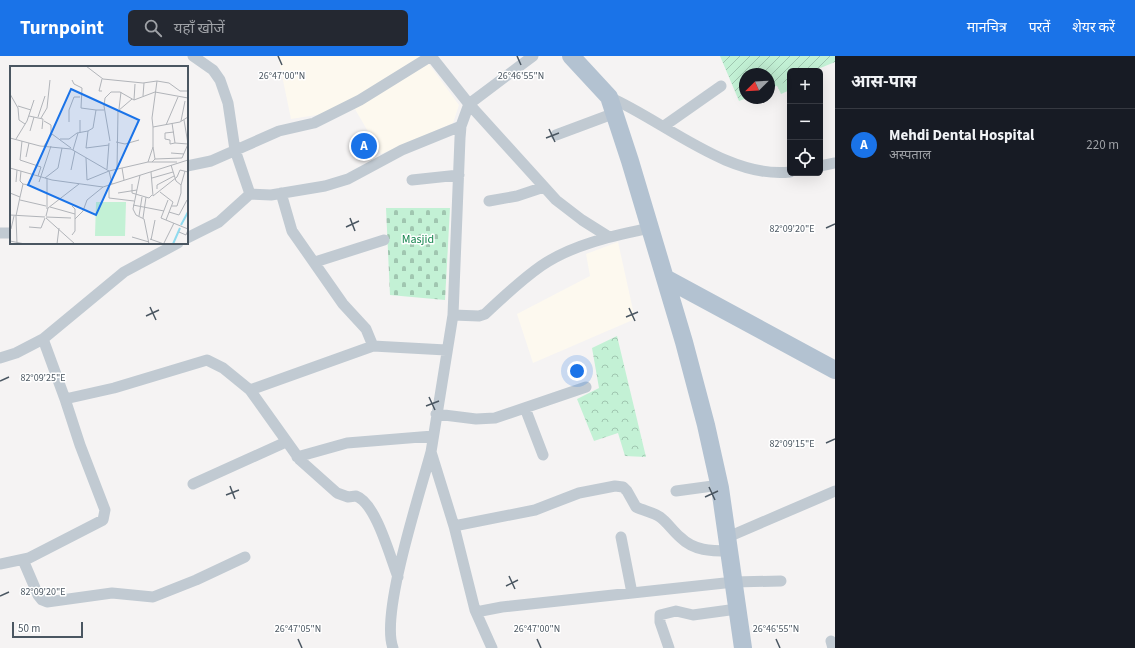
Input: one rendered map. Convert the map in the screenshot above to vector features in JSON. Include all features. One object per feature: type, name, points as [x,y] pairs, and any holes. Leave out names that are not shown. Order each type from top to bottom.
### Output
[{"type":"main road","points":[[576,57],[612,105],[665,278],[706,425],[720,485],[743,648]]},
{"type":"main road","points":[[665,278],[835,370]]},
{"type":"street","points":[[193,56],[213,70],[220,80],[228,102],[235,150],[250,194]]},
{"type":"street","points":[[188,166],[211,161],[279,130],[314,123],[360,100],[431,56],[469,104],[544,187],[568,210],[609,237]]},
{"type":"street","points":[[393,648],[389,631],[390,616],[398,577],[431,452],[446,350],[453,315],[462,126],[469,104],[533,56]]},
{"type":"street","points":[[664,126],[721,86]]},
{"type":"street","points":[[556,135],[612,105],[634,108],[722,158],[754,170],[768,173],[787,172]]},
{"type":"street","points":[[188,238],[219,222],[250,194],[281,193],[325,186],[348,179],[402,150],[462,126]]},
{"type":"street","points":[[823,165],[835,163]]},
{"type":"street","points":[[412,180],[459,175]]},
{"type":"street","points":[[489,201],[517,196],[544,187]]},
{"type":"street","points":[[281,193],[292,231],[343,304],[366,329],[373,346]]},
{"type":"street","points":[[453,315],[479,316],[485,314],[520,282],[542,266],[563,254],[609,237],[650,228]]},
{"type":"street","points":[[315,262],[384,240]]},
{"type":"street","points":[[0,358],[16,353],[43,339],[124,272],[176,244]]},
{"type":"street","points":[[0,564],[23,560],[103,520],[105,516],[105,510],[80,445],[65,398],[43,339]]},
{"type":"street","points":[[250,390],[373,346],[446,350]]},
{"type":"street","points":[[65,398],[114,388],[207,360],[223,368],[250,390],[297,458],[337,492],[348,497],[356,496],[365,501],[376,521],[398,577]]},
{"type":"street","points":[[436,414],[486,419],[525,408],[586,387]]},
{"type":"street","points":[[525,408],[543,455]]},
{"type":"street","points":[[297,458],[347,443],[433,436]]},
{"type":"street","points":[[193,484],[286,442]]},
{"type":"street","points":[[431,452],[454,526],[476,612],[492,648]]},
{"type":"street","points":[[676,491],[720,485]]},
{"type":"street","points":[[454,526],[535,510],[579,493],[615,486],[623,487],[636,507],[662,518],[692,547],[713,551],[835,491]]},
{"type":"street","points":[[621,537],[632,593]]},
{"type":"street","points":[[23,560],[38,595],[42,600],[47,602],[112,593],[153,597],[196,580],[245,557]]},
{"type":"street","points":[[476,612],[502,607],[734,582],[781,581]]},
{"type":"street","points":[[669,648],[660,622],[660,615],[676,611],[693,615],[737,609]]},
{"type":"shaded area","points":[[278,56],[423,56],[459,105],[453,123],[381,154],[355,109],[291,119]]},
{"type":"shaded area","points":[[618,242],[635,319],[533,363],[517,314],[590,276],[586,254]]},
{"type":"green space","points":[[720,56],[835,56],[835,62],[820,68],[787,68],[787,81],[775,86],[775,68],[739,68],[739,101]]},
{"type":"green space","points":[[767,64],[787,70],[787,91],[781,94],[775,81],[775,68],[769,68]]},
{"type":"green space","name":"Masjid","points":[[386,208],[450,208],[445,300],[390,295]]},
{"type":"green space","points":[[617,336],[646,457],[625,456],[618,433],[594,441],[577,399],[599,388],[592,348]]},
{"type":"building","points":[[365,133],[373,150],[360,156],[353,138]]},
{"type":"place","name":"Mehdi Dental Hospital","points":[[364,146]]}]
